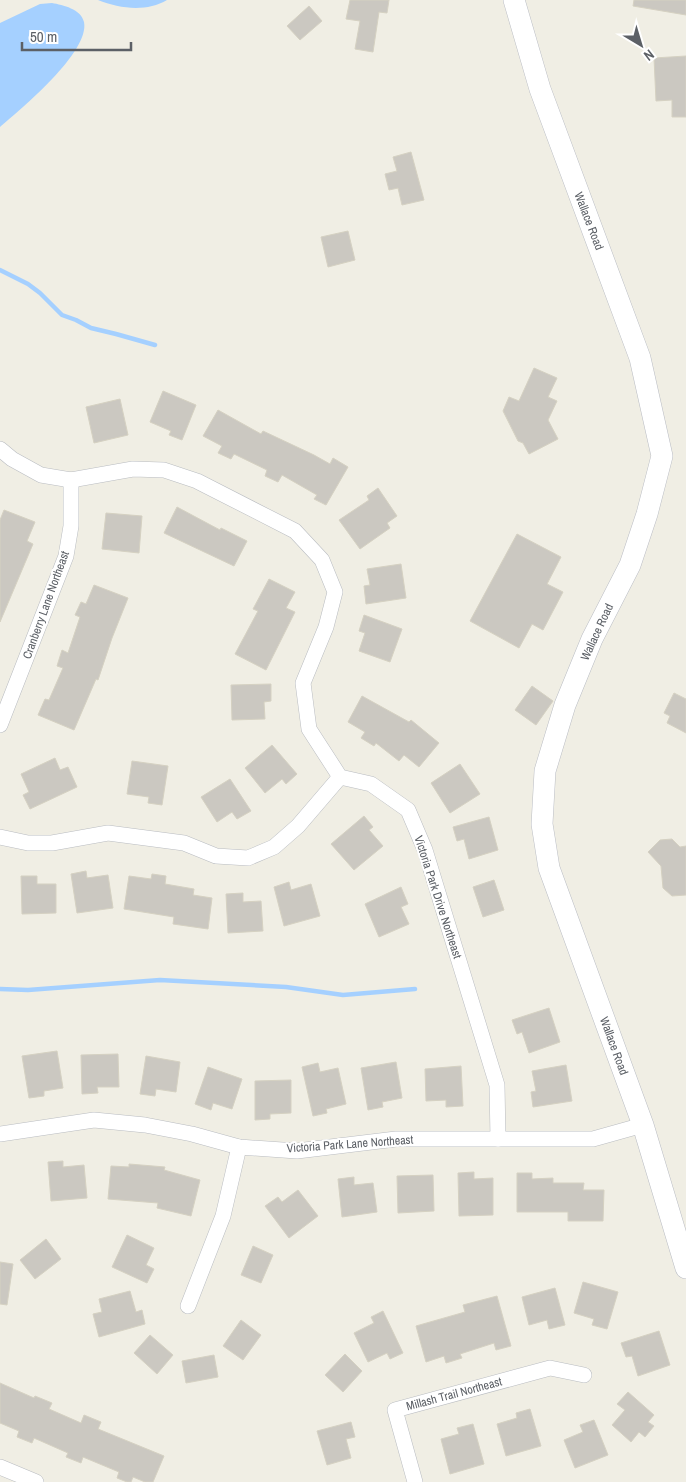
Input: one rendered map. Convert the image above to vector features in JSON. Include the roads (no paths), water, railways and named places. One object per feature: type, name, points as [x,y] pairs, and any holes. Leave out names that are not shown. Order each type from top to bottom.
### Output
[{"type":"street","name":"Wallace Road","points":[[514,0],[540,89],[640,358],[662,456],[648,514],[630,565],[592,639],[565,706],[545,770],[542,824],[550,868],[643,1125],[686,1268]]},
{"type":"street","points":[[0,449],[12,459],[41,475],[71,480],[133,469],[164,470],[197,481],[296,531],[322,560],[334,592],[326,627],[303,683],[309,729],[340,777],[298,826],[274,847],[248,858],[216,856],[184,843],[108,833],[52,843],[28,844],[0,837]]},
{"type":"street","name":"Cranberry Lane Northeast","points":[[0,725],[66,556],[71,526],[71,480]]},
{"type":"street","name":"Victoria Park Drive Northeast","points":[[340,777],[371,784],[408,810],[422,842],[497,1085],[498,1139]]},
{"type":"street","name":"Victoria Park Lane Northeast","points":[[0,1134],[94,1120],[145,1125],[192,1134],[239,1147],[297,1151],[396,1139],[593,1139],[643,1125]]},
{"type":"street","points":[[188,1306],[223,1216],[239,1147]]},
{"type":"street","name":"Millash Trail Northeast","points":[[415,1482],[396,1410],[550,1368],[584,1376]]},
{"type":"street","points":[[0,1468],[36,1482]]},
{"type":"water","points":[[98,0],[167,0],[151,6],[133,8]]},
{"type":"water","points":[[52,3],[71,8],[79,14],[84,22],[83,34],[66,64],[37,94],[0,127],[0,23],[40,4]]},
{"type":"waterway","points":[[0,270],[28,284],[62,315],[91,328],[155,345]]},
{"type":"waterway","points":[[0,989],[28,990],[160,980],[286,987],[343,995],[415,989]]}]
